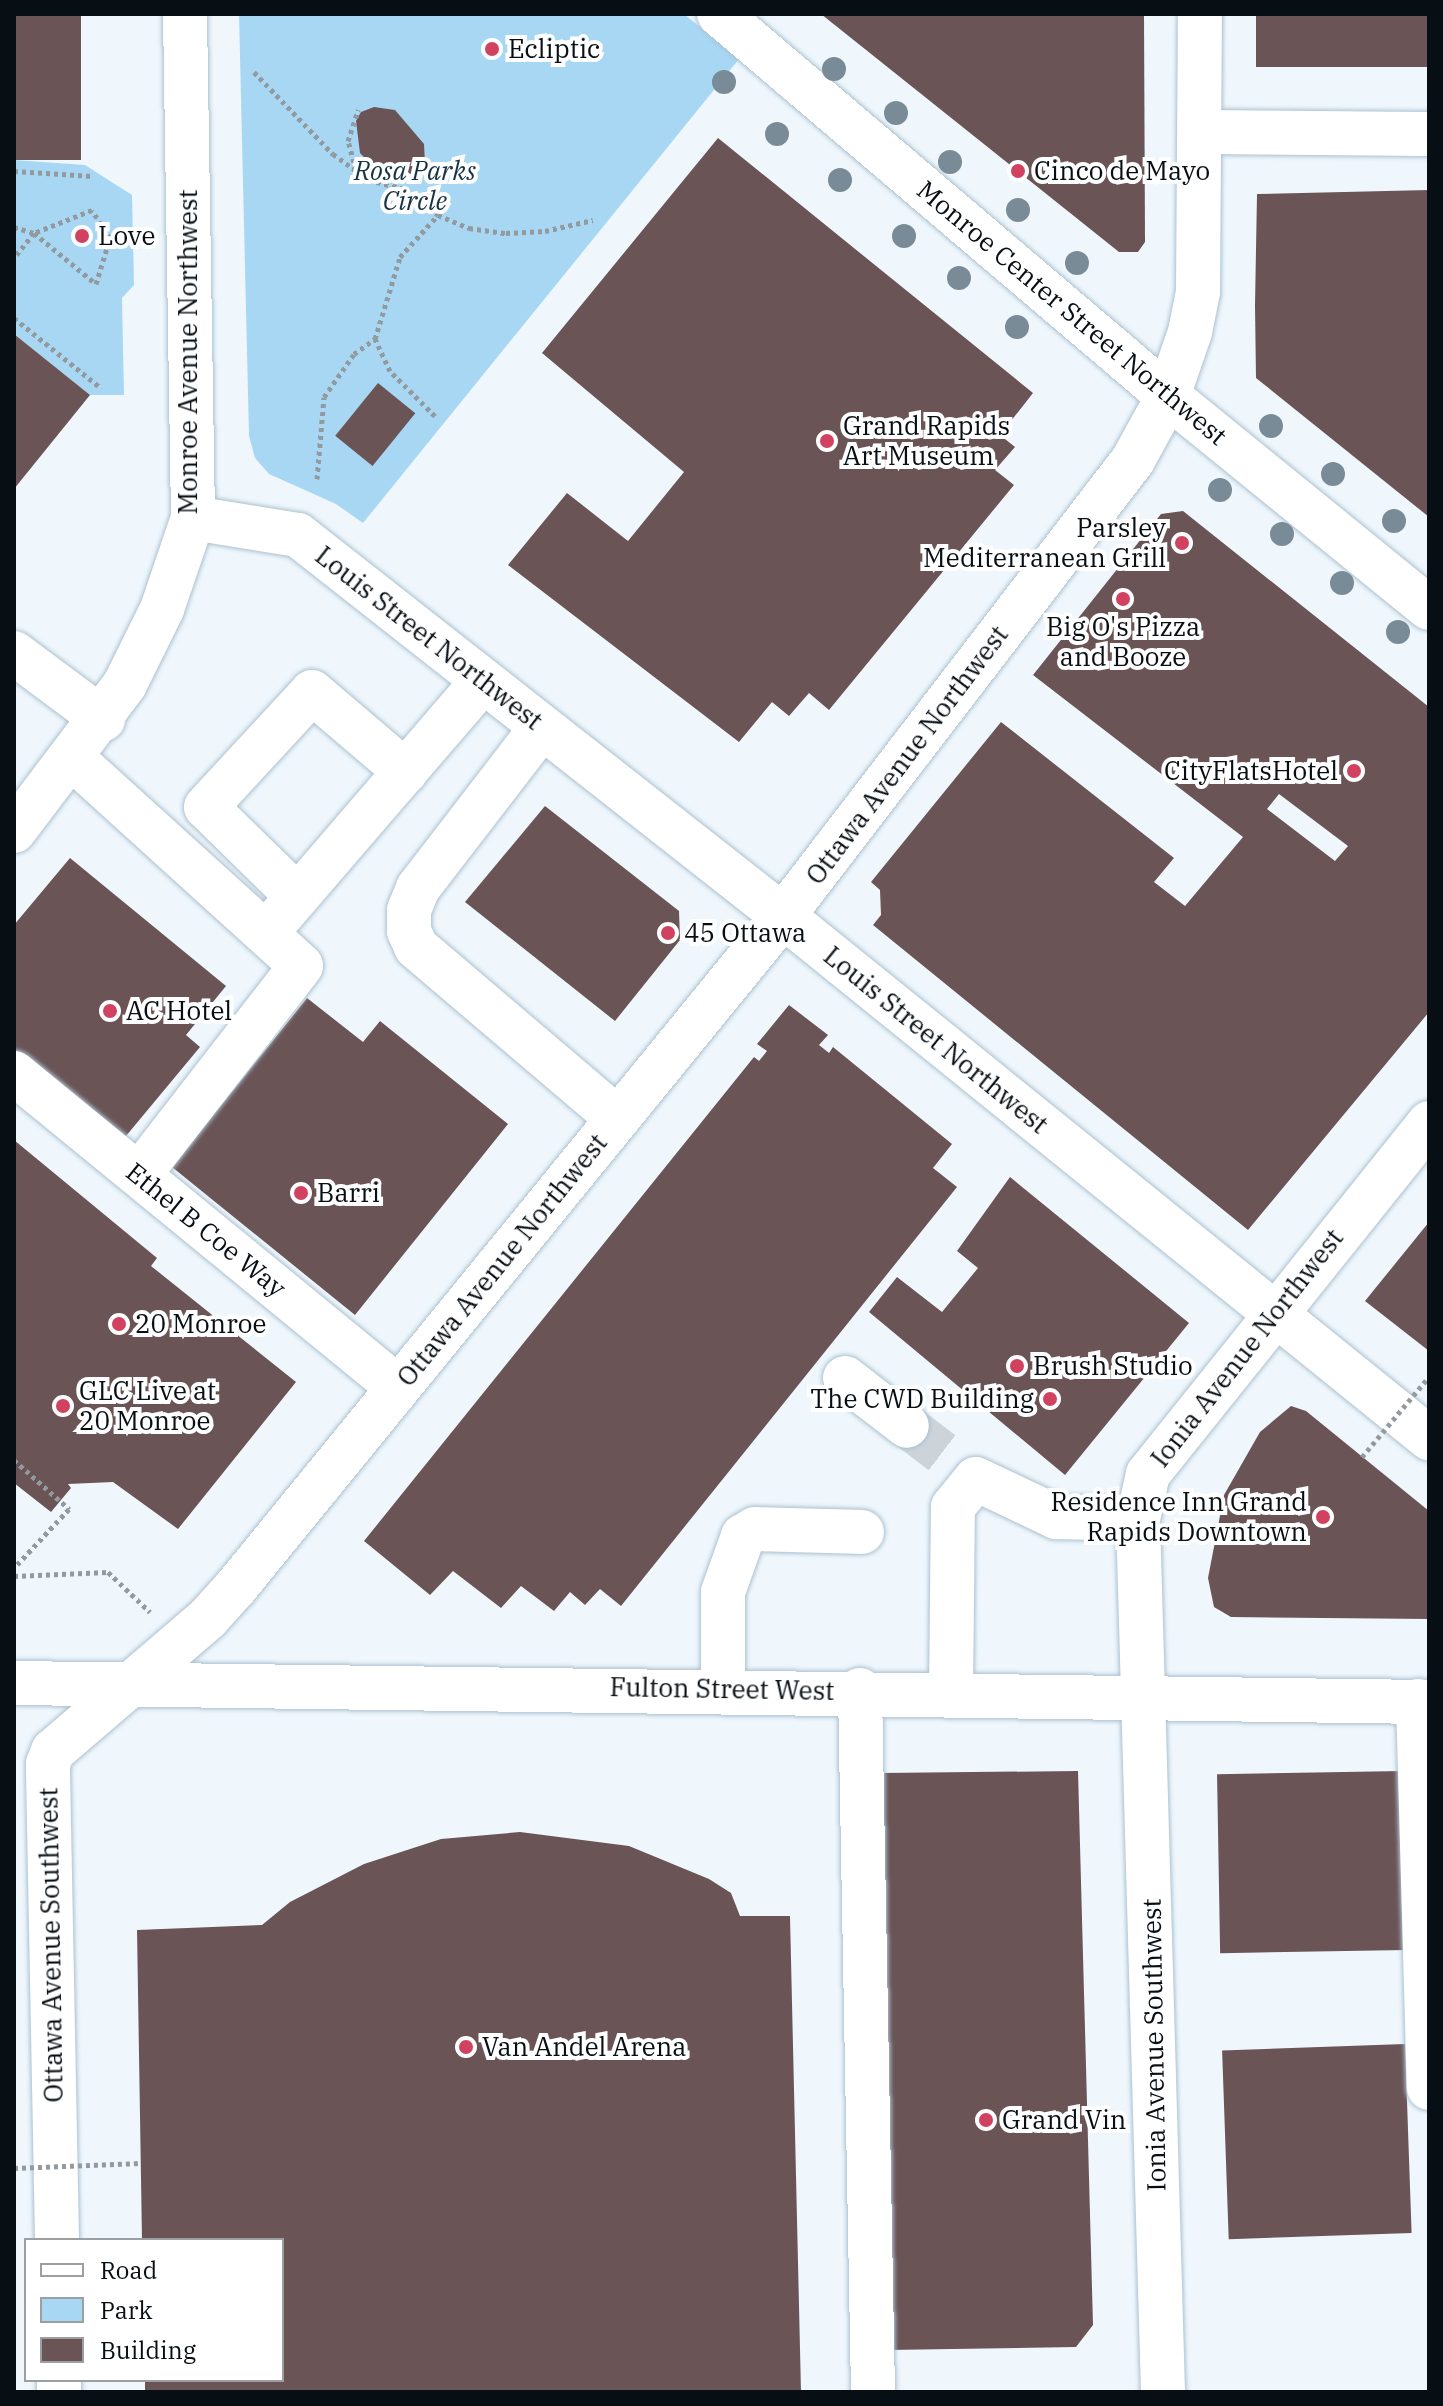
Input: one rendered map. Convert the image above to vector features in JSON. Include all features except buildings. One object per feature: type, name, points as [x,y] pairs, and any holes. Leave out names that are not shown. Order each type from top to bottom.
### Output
[{"type":"street","name":"Monroe Avenue Northwest","points":[[14,831],[103,719],[162,609],[193,518],[185,14]]},
{"type":"street","name":"Ottawa Avenue Northwest","points":[[128,1684],[208,1618],[398,1387],[783,916],[1133,460],[1168,396],[1190,332],[1198,292],[1200,14]]},
{"type":"street","name":"Monroe Center Street Northwest","points":[[721,15],[1168,396],[1429,608]]},
{"type":"street","points":[[1201,132],[1429,134]]},
{"type":"street","name":"Louis Street Northwest","points":[[193,518],[298,535],[783,916],[1429,1438]]},
{"type":"street","points":[[14,653],[103,719]]},
{"type":"street","points":[[268,932],[483,681]]},
{"type":"street","points":[[297,896],[206,807],[312,692],[406,772]]},
{"type":"street","points":[[542,727],[418,888],[409,910],[416,947],[618,1119]]},
{"type":"street","points":[[72,758],[268,932],[301,966],[139,1175]]},
{"type":"street","name":"Ethel B Coe Way","points":[[14,1073],[398,1387]]},
{"type":"street","name":"Ionia Avenue Northwest","points":[[1145,1698],[1138,1519],[1148,1474],[1273,1313],[1429,1123]]},
{"type":"street","points":[[845,1378],[907,1426]]},
{"type":"street","points":[[951,1692],[953,1507],[964,1470],[1056,1517],[1138,1519]]},
{"type":"street","points":[[723,1689],[723,1592],[743,1536],[755,1529],[862,1532]]},
{"type":"street","name":"Fulton Street West","points":[[14,1683],[860,1690],[1423,1702]]},
{"type":"street","name":"Ottawa Avenue Southwest","points":[[57,2238],[48,1764],[53,1751],[128,1684]]},
{"type":"street","points":[[860,1690],[873,2392]]},
{"type":"street","name":"Ionia Avenue Southwest","points":[[1145,1698],[1163,2392]]},
{"type":"street","points":[[1423,1702],[1429,2088]]},
{"type":"path","points":[[254,72],[290,115],[356,171],[387,187],[404,189],[438,215],[469,228],[506,233],[545,231],[593,220]]},
{"type":"path","points":[[356,171],[348,141],[358,110]]},
{"type":"path","points":[[14,171],[93,176]]},
{"type":"path","points":[[14,227],[34,233],[96,284],[110,238],[92,210],[34,233],[14,258]]},
{"type":"path","points":[[317,479],[324,397],[354,354],[375,339],[400,257],[438,215]]},
{"type":"path","points":[[14,318],[101,388]]},
{"type":"path","points":[[375,339],[390,371],[435,416]]},
{"type":"path","points":[[1362,1457],[1429,1377]]},
{"type":"path","points":[[14,1460],[69,1509],[14,1568]]},
{"type":"path","points":[[14,1576],[108,1572],[158,1620]]},
{"type":"path","points":[[14,2168],[141,2163]]},
{"type":"green space","name":"Rosa Parks Circle","points":[[239,14],[684,14],[739,59],[363,523],[336,504],[269,474],[255,458],[249,436]]},
{"type":"green space","points":[[14,160],[85,165],[132,195],[134,285],[122,298],[124,395],[90,395],[14,334]]},
{"type":"tunnel","points":[[907,1426],[953,1461]]},
{"type":"place","name":"Ecliptic","points":[[492,49]]},
{"type":"place","name":"Cinco de Mayo","points":[[1018,171]]},
{"type":"place","name":"Love","points":[[82,236]]},
{"type":"place","name":"Grand Rapids Art Museum","points":[[827,441]]},
{"type":"place","name":"Parsley Mediterranean Grill","points":[[1182,543]]},
{"type":"place","name":"Big O's Pizza and Booze","points":[[1123,599]]},
{"type":"place","name":"CityFlatsHotel","points":[[1354,771]]},
{"type":"place","name":"45 Ottawa","points":[[668,933]]},
{"type":"place","name":"AC Hotel","points":[[110,1011]]},
{"type":"place","name":"Barri","points":[[301,1193]]},
{"type":"place","name":"20 Monroe","points":[[119,1324]]},
{"type":"place","name":"Brush Studio","points":[[1017,1366]]},
{"type":"place","name":"The CWD Building","points":[[1050,1399]]},
{"type":"place","name":"GLC Live at 20 Monroe","points":[[63,1406]]},
{"type":"place","name":"Residence Inn Grand Rapids Downtown","points":[[1323,1517]]},
{"type":"place","name":"Van Andel Arena","points":[[466,2047]]},
{"type":"place","name":"Grand Vin","points":[[986,2120]]}]
